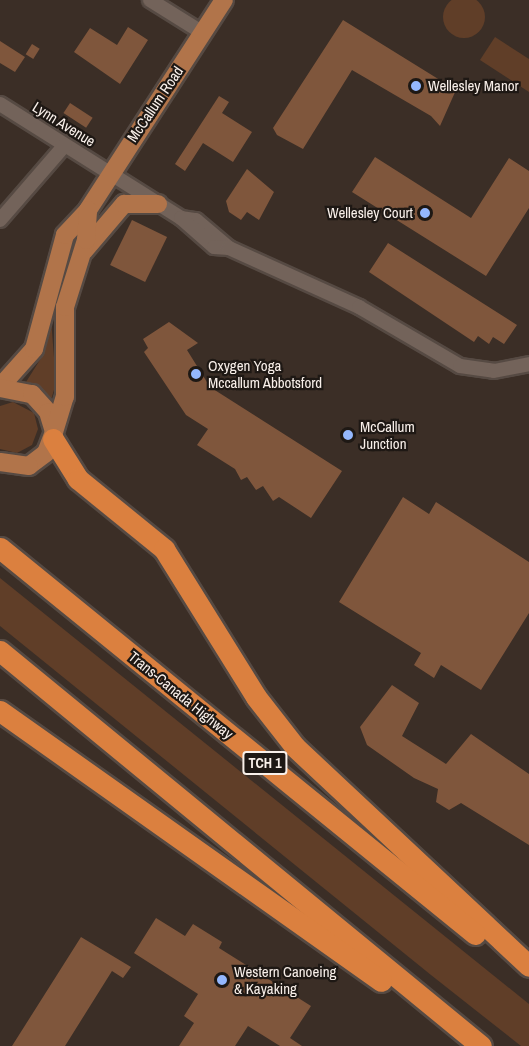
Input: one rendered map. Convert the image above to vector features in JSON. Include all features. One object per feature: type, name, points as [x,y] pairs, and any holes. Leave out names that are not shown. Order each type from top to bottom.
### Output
[{"type":"highway","points":[[54,436],[78,479],[164,549],[295,747],[529,966]]},
{"type":"highway","name":"Trans-Canada Highway","points":[[0,548],[529,978]]},
{"type":"highway","points":[[0,651],[481,1046]]},
{"type":"highway","points":[[0,711],[140,806],[316,937],[409,999],[439,1013]]},
{"type":"highway","points":[[0,728],[140,806]]},
{"type":"main road","name":"McCallum Road","points":[[0,388],[28,361],[59,248],[88,210],[109,174],[224,0]]},
{"type":"main road","points":[[81,255],[124,204],[158,204]]},
{"type":"main road","name":"McCallum Road","points":[[54,436],[65,397],[65,307],[81,255],[88,210]]},
{"type":"main road","points":[[0,388],[32,394],[48,412],[54,436],[29,466],[0,473]]},
{"type":"main road","points":[[0,462],[29,466]]},
{"type":"street","points":[[150,0],[202,33]]},
{"type":"street","name":"Lynn Avenue","points":[[0,104],[181,218],[214,247],[229,248],[359,307],[460,366],[494,371],[529,364]]},
{"type":"street","points":[[0,220],[65,145]]},
{"type":"shaded area","points":[[464,-4],[479,2],[485,17],[479,32],[464,38],[449,32],[443,17],[449,2]]},
{"type":"shaded area","points":[[495,37],[529,59],[529,92],[480,60]]},
{"type":"shaded area","points":[[51,319],[56,383],[51,400],[26,382],[43,355]]},
{"type":"shaded area","points":[[13,402],[34,413],[38,429],[32,445],[17,453],[0,449],[0,406]]},
{"type":"shaded area","points":[[0,578],[529,1004],[529,1046],[521,1046],[431,975],[0,626]]},
{"type":"building","name":"Wellesley Manor","points":[[343,20],[456,90],[440,126],[431,116],[352,70],[303,149],[277,135],[273,128]]},
{"type":"building","points":[[128,27],[148,40],[120,84],[74,52],[90,28],[117,45]]},
{"type":"building","points":[[0,41],[25,57],[15,72],[0,63]]},
{"type":"building","points":[[32,44],[40,49],[33,59],[26,54]]},
{"type":"building","points":[[219,96],[229,102],[222,113],[252,132],[233,162],[203,143],[185,171],[175,164]]},
{"type":"building","points":[[70,103],[93,118],[86,128],[63,113]]},
{"type":"building","name":"Wellesley Court","points":[[375,157],[471,218],[509,158],[529,171],[529,208],[486,276],[352,192]]},
{"type":"building","points":[[247,169],[274,192],[259,220],[247,212],[241,220],[229,212],[226,201]]},
{"type":"building","points":[[132,220],[167,237],[145,282],[110,265]]},
{"type":"building","points":[[388,243],[517,325],[504,344],[493,337],[489,344],[478,336],[474,342],[369,272]]},
{"type":"building","points":[[169,322],[198,343],[187,350],[210,387],[342,471],[311,518],[279,497],[273,501],[263,486],[256,490],[247,477],[241,480],[235,469],[197,445],[208,429],[186,415],[144,352],[148,348],[143,339]]},
{"type":"building","points":[[403,497],[429,514],[436,502],[529,562],[529,613],[481,690],[441,665],[434,678],[414,665],[421,653],[339,602]]},
{"type":"building","points":[[392,685],[419,703],[402,736],[446,764],[471,734],[529,774],[529,845],[461,803],[449,810],[436,802],[438,789],[414,778],[367,745],[360,727]]},
{"type":"building","name":"Western Canoeing & Kayaking","points":[[156,918],[185,936],[193,924],[222,942],[219,948],[311,1006],[290,1038],[302,1046],[280,1046],[248,1026],[235,1046],[179,1046],[194,1023],[184,1016],[198,994],[134,953]]},
{"type":"building","points":[[81,937],[131,967],[123,978],[112,971],[65,1046],[12,1046]]},
{"type":"place","name":"Wellesley Manor","points":[[416,86]]},
{"type":"place","name":"Wellesley Court","points":[[425,213]]},
{"type":"place","name":"Oxygen Yoga Mccallum Abbotsford","points":[[196,374]]},
{"type":"place","name":"McCallum Junction","points":[[348,435]]},
{"type":"place","name":"Western Canoeing & Kayaking","points":[[222,980]]}]
